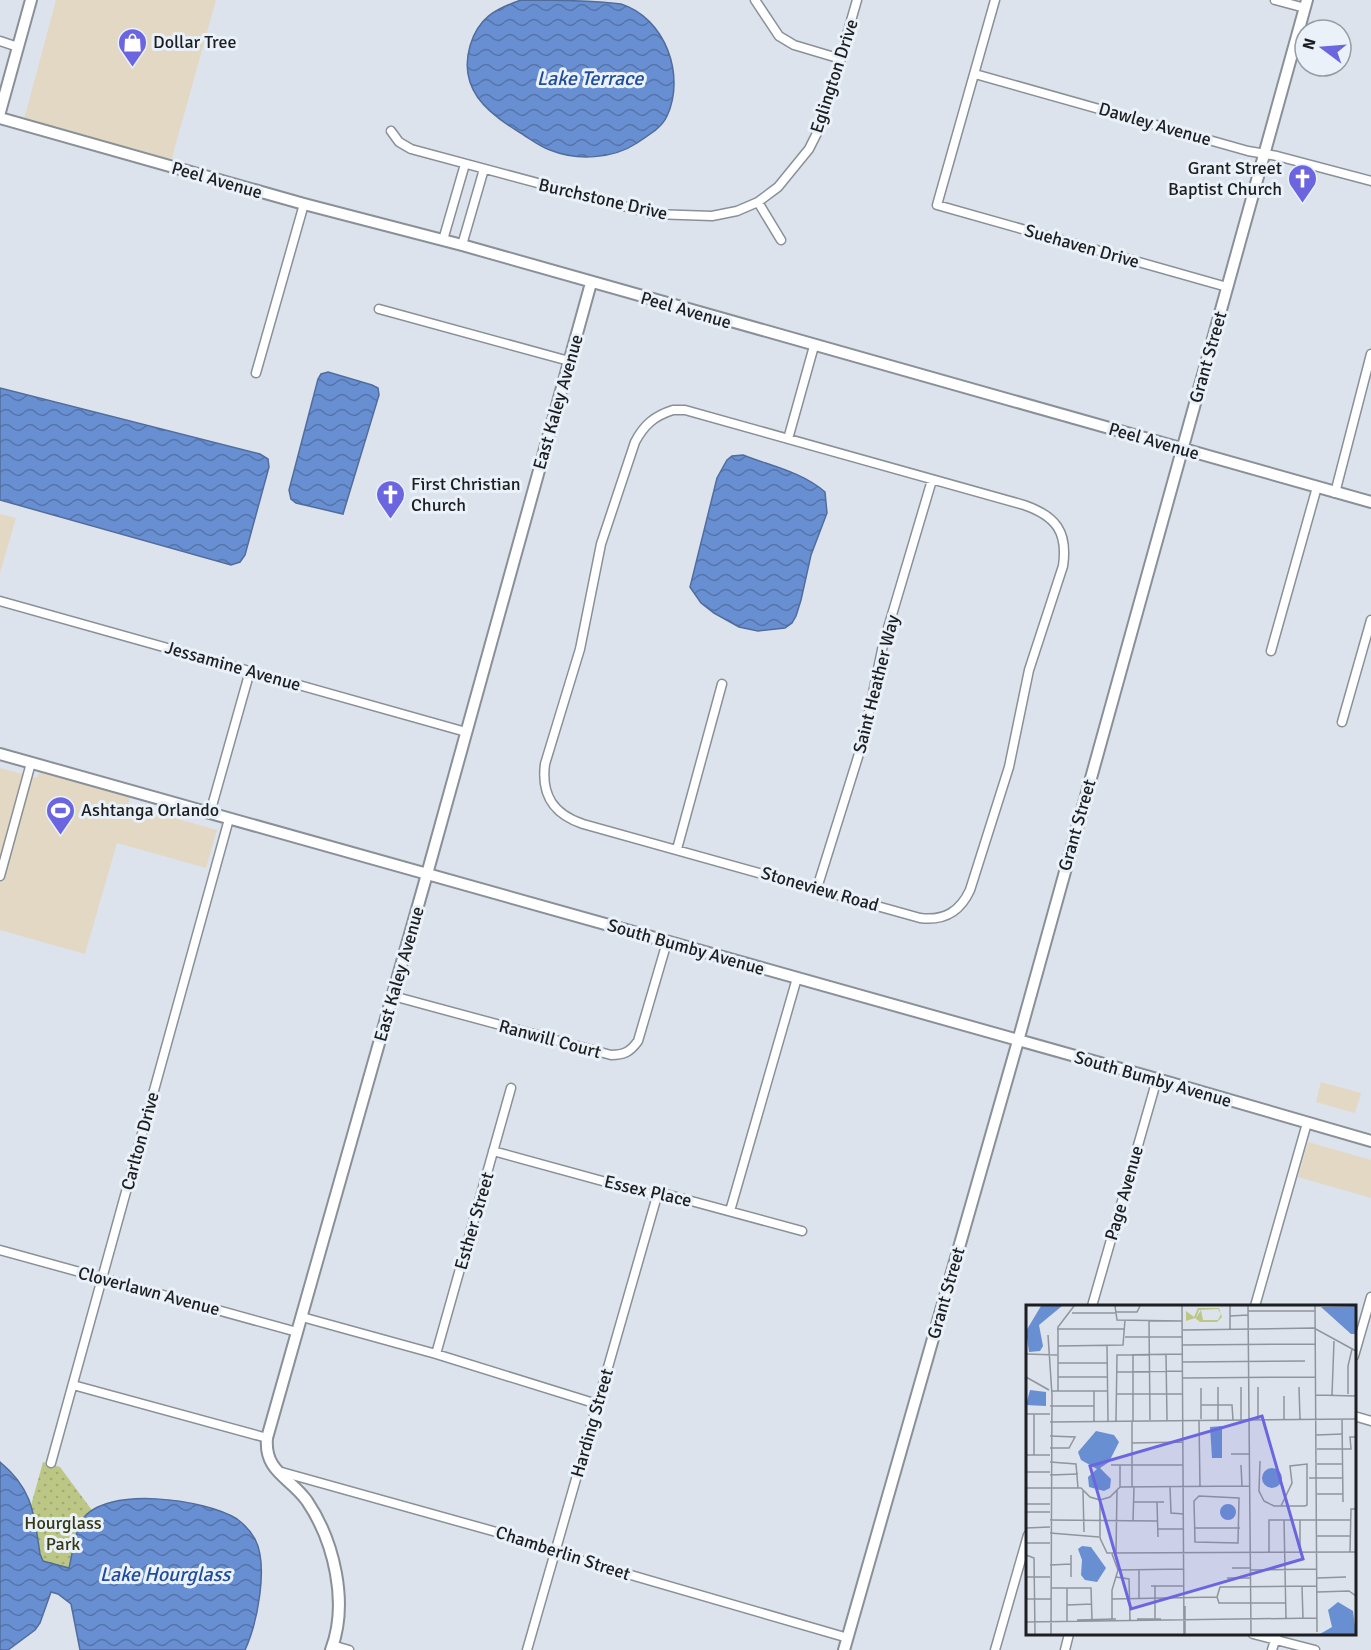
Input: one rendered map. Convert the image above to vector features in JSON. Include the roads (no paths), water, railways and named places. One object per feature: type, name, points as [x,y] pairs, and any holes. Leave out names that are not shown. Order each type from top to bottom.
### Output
[{"type":"street","points":[[0,112],[31,0]]},
{"type":"street","points":[[755,0],[779,36],[794,45],[841,60]]},
{"type":"street","name":"Eglington Drive","points":[[758,202],[778,187],[809,148],[821,125],[857,0]]},
{"type":"street","points":[[975,74],[995,0]]},
{"type":"street","points":[[1275,0],[1306,4]]},
{"type":"street","name":"Grant Street","points":[[844,1650],[1018,1041],[1306,4]]},
{"type":"street","points":[[0,41],[18,47]]},
{"type":"street","name":"Dawley Avenue","points":[[975,74],[1371,181]]},
{"type":"street","name":"Suehaven Drive","points":[[975,74],[937,205],[1227,287]]},
{"type":"street","name":"Peel Avenue","points":[[0,118],[304,204],[462,245],[1371,502]]},
{"type":"street","name":"Burchstone Drive","points":[[392,131],[399,142],[411,149],[653,214],[712,216],[737,212],[758,202]]},
{"type":"street","points":[[443,240],[465,164]]},
{"type":"street","points":[[462,245],[484,170]]},
{"type":"street","points":[[758,202],[781,240]]},
{"type":"street","points":[[256,373],[304,204]]},
{"type":"street","name":"East Kaley Avenue","points":[[332,1648],[338,1615],[337,1578],[332,1551],[322,1527],[305,1498],[269,1461],[266,1451],[267,1438],[393,996],[591,283]]},
{"type":"street","points":[[379,309],[569,361]]},
{"type":"street","points":[[788,439],[814,346]]},
{"type":"street","points":[[1335,493],[1371,354]]},
{"type":"street","name":"Stoneview Road","points":[[673,410],[685,410],[788,439],[1038,510],[1058,526],[1064,538],[1063,566],[1029,670],[1009,767],[970,890],[965,902],[956,910],[933,919],[920,918],[572,820],[554,806],[545,792],[543,778],[545,764],[580,649],[601,544],[641,430],[660,414],[673,410]]},
{"type":"street","name":"Saint Heather Way","points":[[817,888],[863,741],[883,645],[932,480]]},
{"type":"street","points":[[1271,651],[1317,488]]},
{"type":"street","name":"Jessamine Avenue","points":[[0,601],[466,732]]},
{"type":"street","points":[[1342,722],[1371,620]]},
{"type":"street","points":[[210,813],[250,671]]},
{"type":"street","points":[[677,849],[723,684]]},
{"type":"street","name":"South Bumby Avenue","points":[[0,754],[1156,1079],[1371,1142]]},
{"type":"street","points":[[0,876],[31,763]]},
{"type":"street","name":"Carlton Drive","points":[[51,1463],[229,819]]},
{"type":"street","name":"Ranwill Court","points":[[393,996],[611,1055],[623,1055],[631,1051],[638,1041],[667,942]]},
{"type":"street","points":[[730,1211],[797,978]]},
{"type":"street","name":"Page Avenue","points":[[1092,1305],[1156,1079]]},
{"type":"street","name":"Esther Street","points":[[436,1354],[511,1088]]},
{"type":"street","points":[[1255,1305],[1307,1123]]},
{"type":"street","name":"Essex Place","points":[[493,1151],[657,1196],[669,1195],[802,1231]]},
{"type":"street","name":"Harding Street","points":[[527,1650],[657,1196]]},
{"type":"street","name":"Cloverlawn Avenue","points":[[0,1250],[297,1332]]},
{"type":"street","points":[[1356,1349],[1371,1297]]},
{"type":"street","points":[[302,1317],[436,1354],[597,1404]]},
{"type":"street","points":[[73,1385],[267,1438]]},
{"type":"street","points":[[1356,1416],[1371,1420]]},
{"type":"street","name":"Chamberlin Street","points":[[277,1471],[507,1535],[555,1553],[848,1638]]},
{"type":"street","points":[[995,1650],[1026,1542]]},
{"type":"street","points":[[1065,1650],[1069,1635]]},
{"type":"street","points":[[1261,1635],[1276,1637],[1315,1650]]},
{"type":"street","points":[[1272,1650],[1276,1637]]},
{"type":"street","points":[[332,1648],[349,1650]]},
{"type":"water","name":"Lake Terrace","points":[[521,0],[621,4],[636,11],[649,22],[660,35],[668,50],[674,83],[672,100],[667,116],[661,125],[627,148],[606,155],[583,157],[561,154],[546,148],[496,116],[478,97],[472,86],[467,61],[470,46],[478,28],[489,16]]},
{"type":"water","points":[[328,372],[372,385],[378,388],[379,395],[343,514],[296,503],[291,499],[289,490],[318,379],[321,374]]},
{"type":"water","points":[[0,388],[260,454],[268,459],[269,467],[245,555],[240,562],[231,565],[0,500]]},
{"type":"water","points":[[743,455],[796,474],[825,492],[827,513],[811,555],[796,616],[785,628],[758,631],[739,627],[701,603],[690,587],[717,478],[727,460],[732,456]]},
{"type":"water","name":"Lake Hourglass","points":[[0,1462],[26,1492],[43,1561],[69,1568],[82,1520],[94,1509],[111,1502],[133,1499],[180,1501],[222,1512],[240,1521],[255,1539],[261,1564],[260,1595],[254,1625],[245,1650],[80,1650],[71,1604],[58,1594],[51,1592],[40,1623],[35,1630],[8,1650],[0,1650]]},
{"type":"place","name":"Dollar Tree","points":[[132,68]]},
{"type":"place","name":"Grant Street Baptist Church","points":[[1303,204]]},
{"type":"place","name":"First Christian Church","points":[[390,520]]},
{"type":"place","name":"Ashtanga Orlando","points":[[60,836]]},
{"type":"park label","name":"Hourglass Park","points":[[63,1534]]}]
